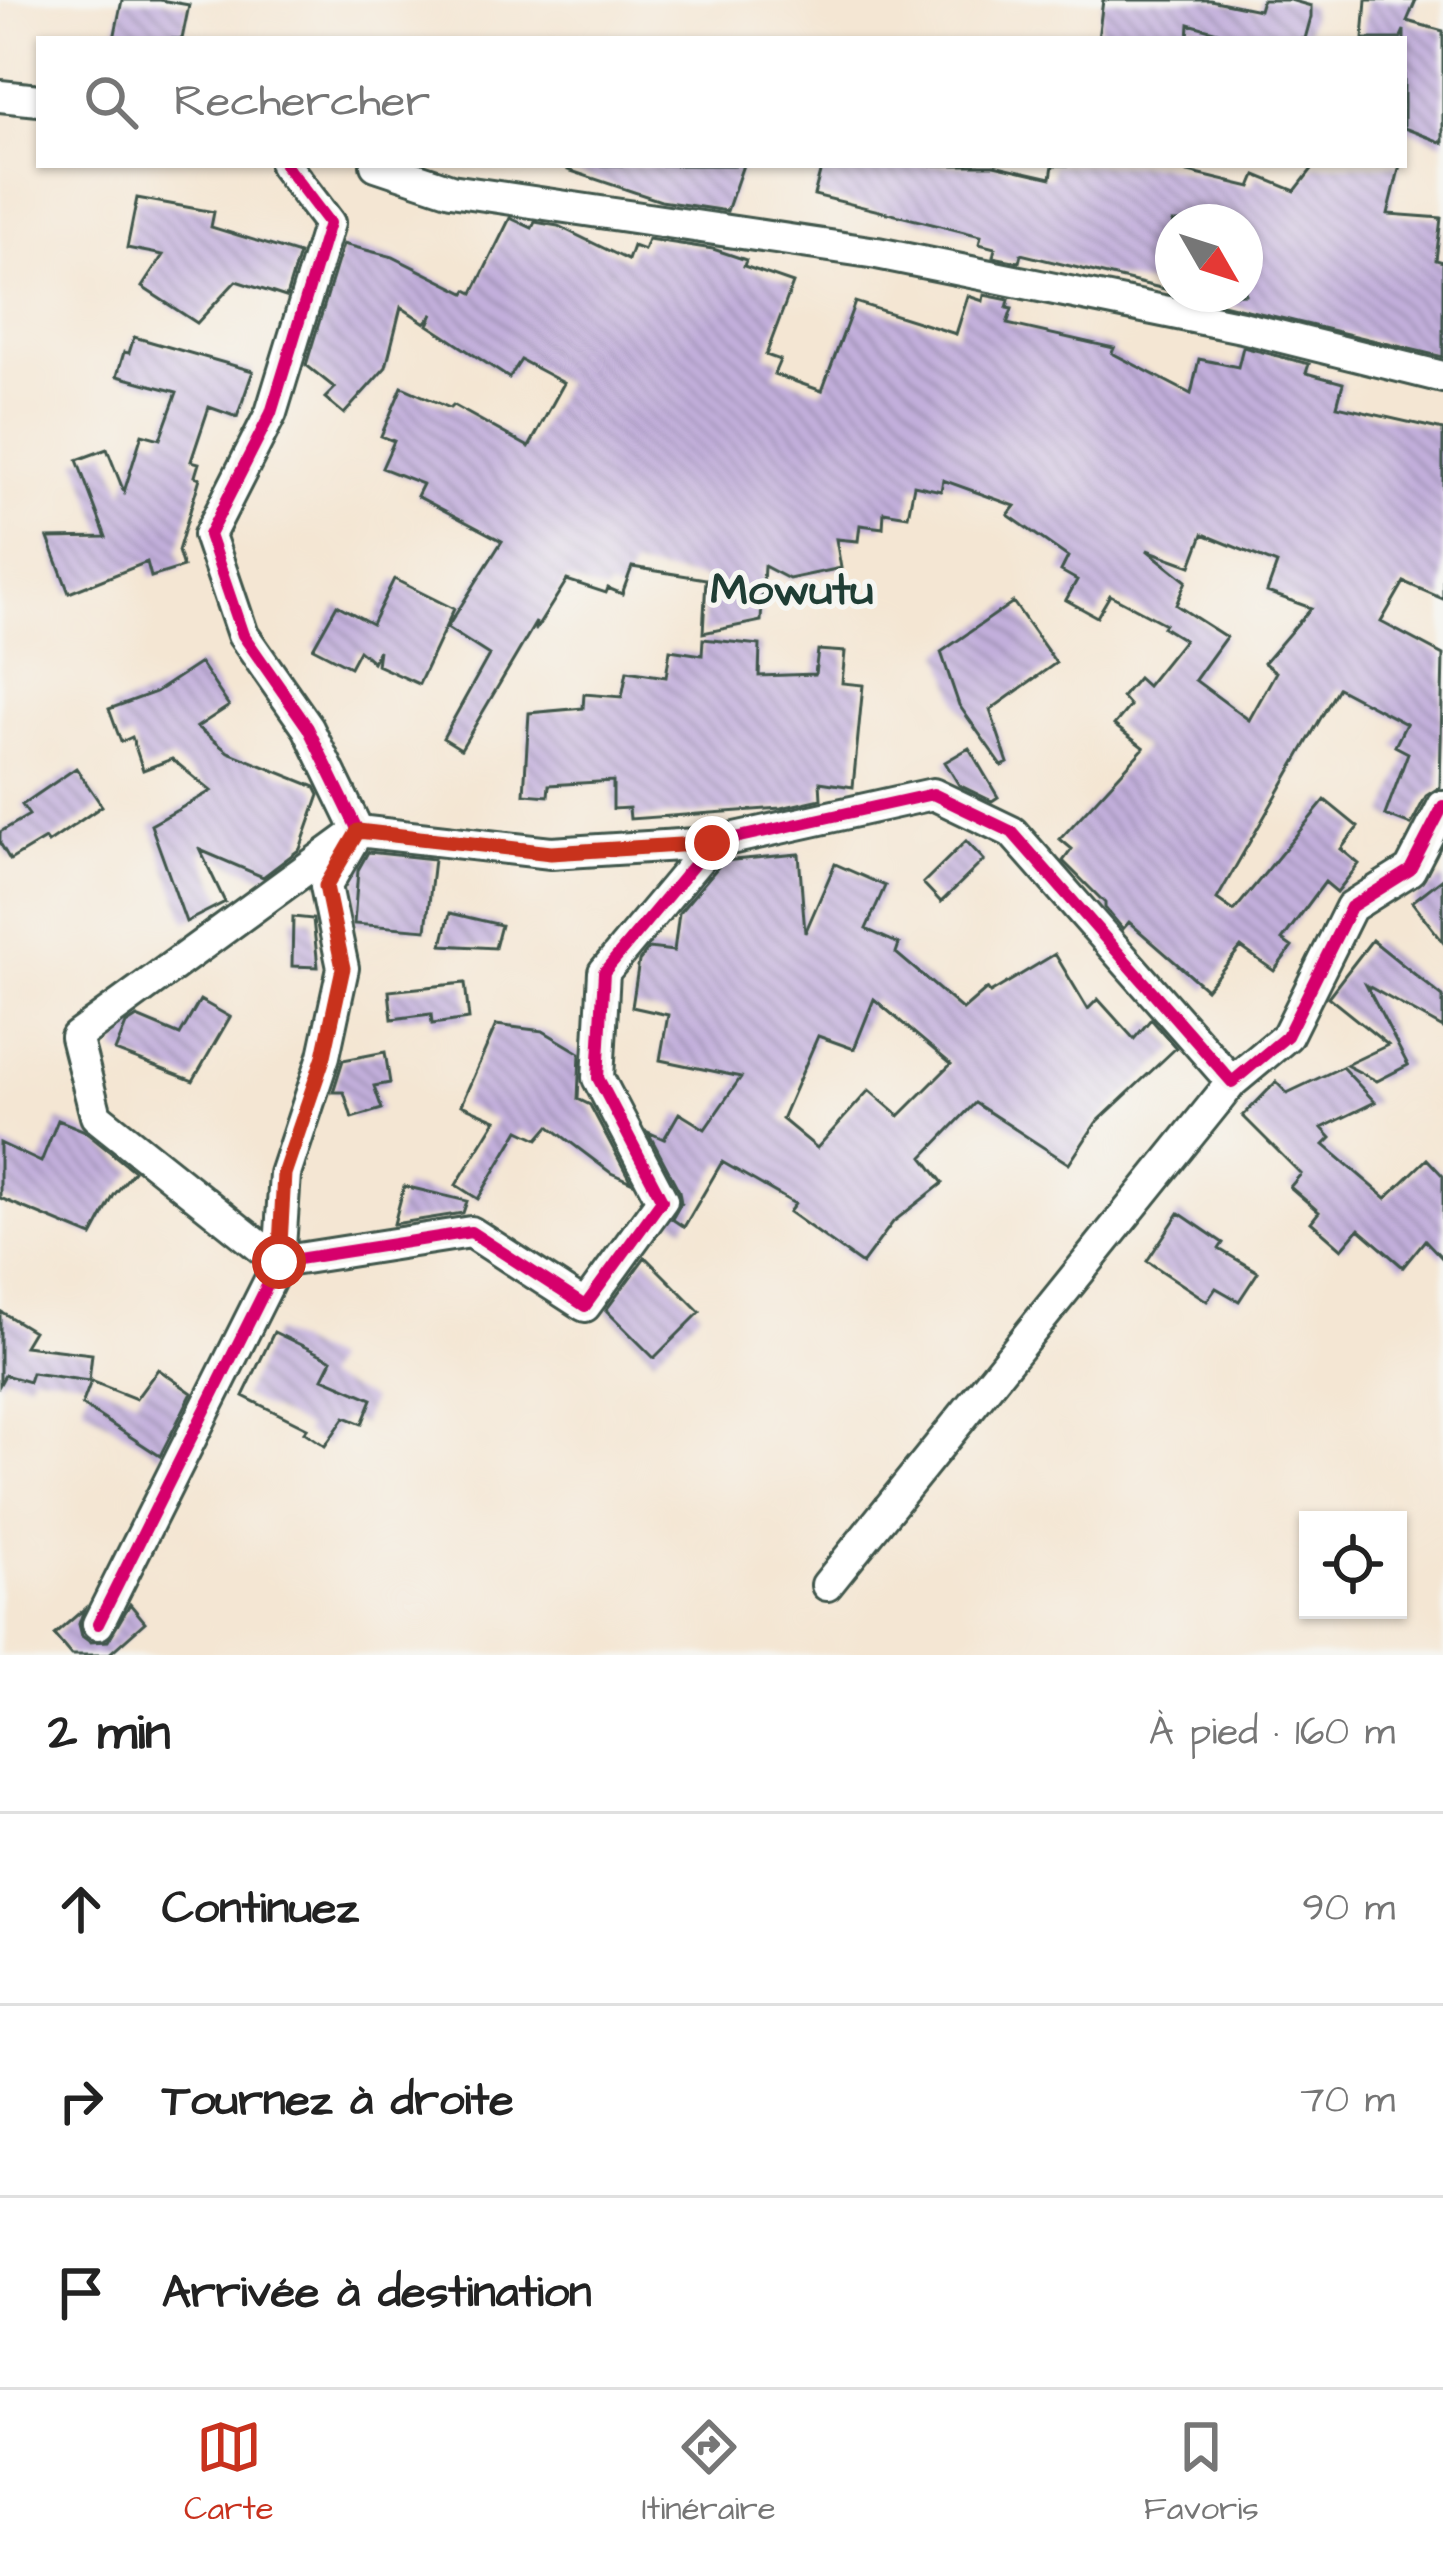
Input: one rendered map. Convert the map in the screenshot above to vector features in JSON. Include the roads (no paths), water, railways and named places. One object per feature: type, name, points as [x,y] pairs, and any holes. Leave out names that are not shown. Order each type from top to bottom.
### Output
[{"type":"street","points":[[0,96],[36,100]]},
{"type":"street","points":[[287,168],[329,223],[271,413],[209,535],[243,635],[308,728],[358,831]]},
{"type":"street","points":[[385,168],[451,190],[900,258],[1242,327],[1443,377]]},
{"type":"street","points":[[712,843],[604,972],[598,1078],[662,1200],[585,1306],[471,1232],[279,1262],[96,1116],[76,1037],[358,831],[551,853],[712,843],[933,794],[1012,832],[1232,1082]]},
{"type":"street","points":[[827,1585],[1232,1082],[1287,1036],[1352,907],[1410,870],[1443,806]]},
{"type":"street","points":[[98,1624],[279,1262],[284,1174],[324,1056],[343,968],[326,886],[358,831]]},
{"type":"district","name":"Mowutu","points":[[792,588]]}]
